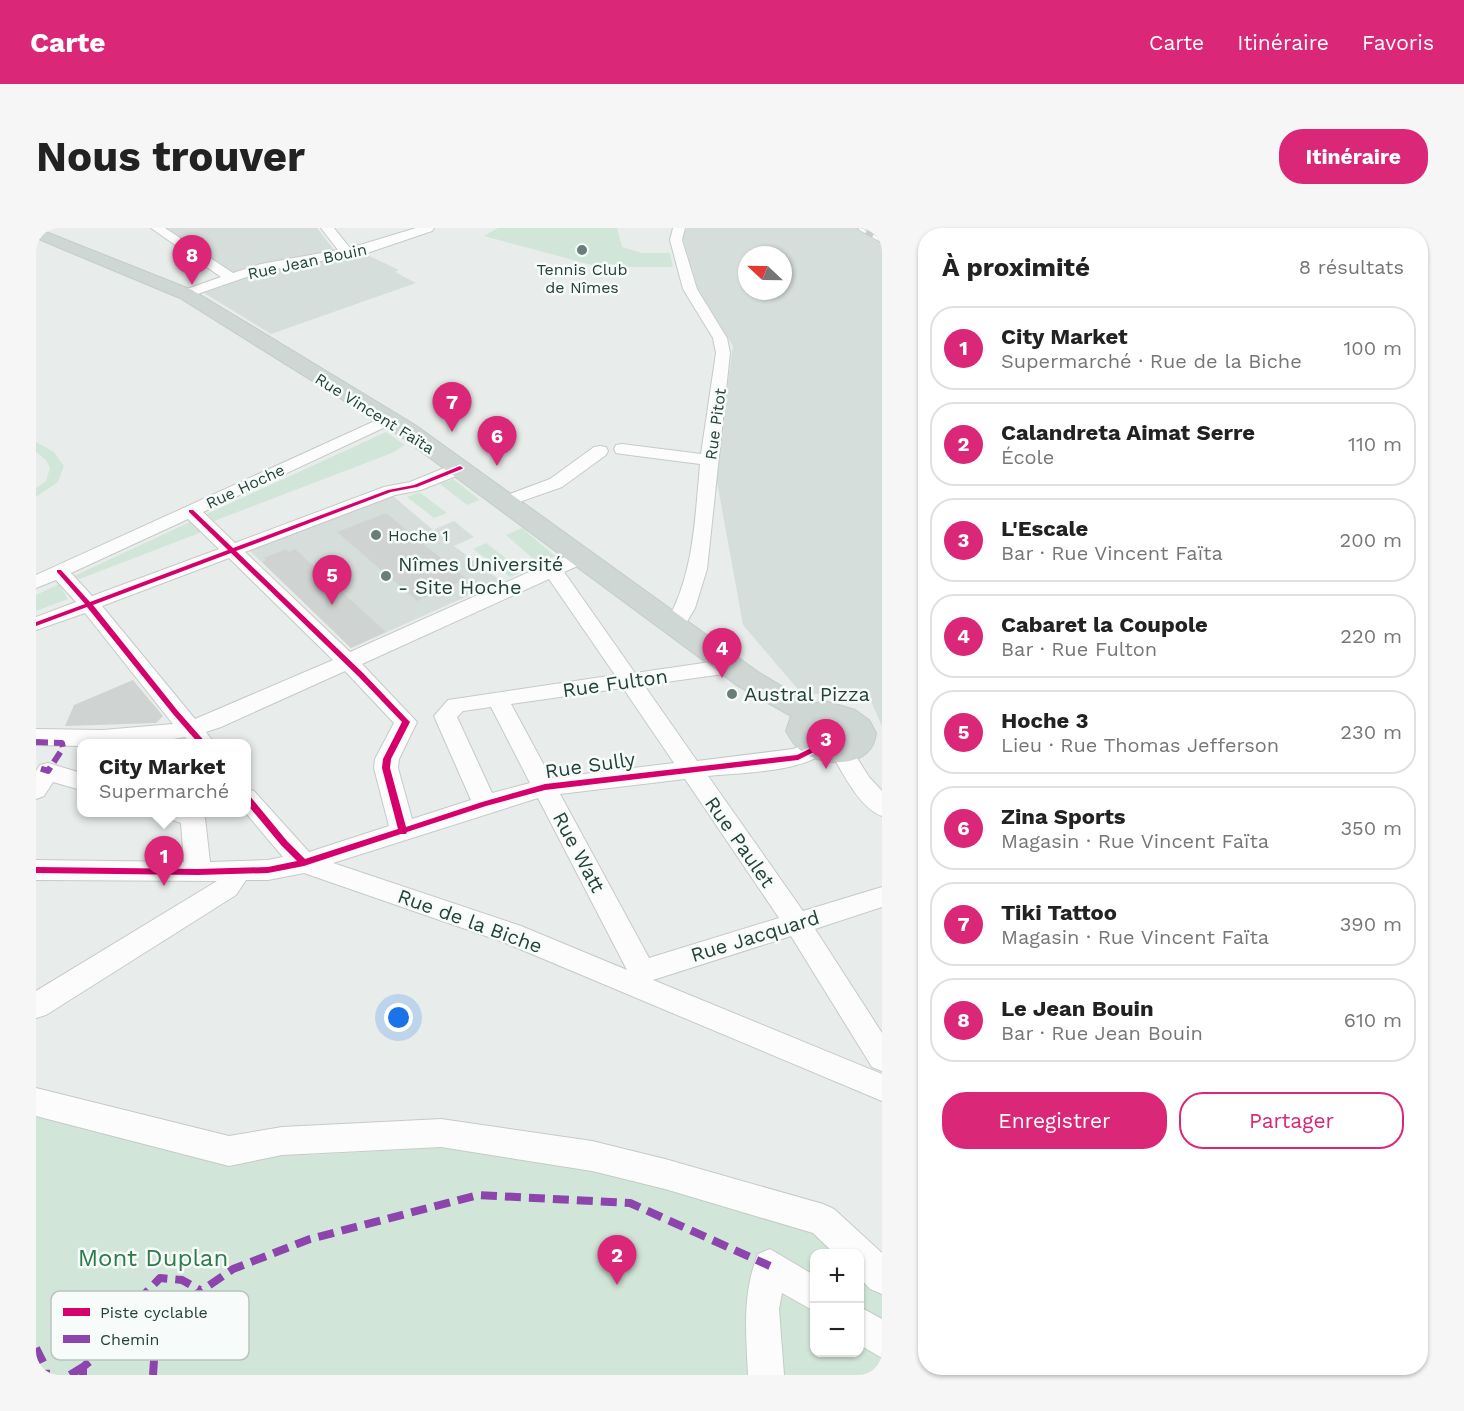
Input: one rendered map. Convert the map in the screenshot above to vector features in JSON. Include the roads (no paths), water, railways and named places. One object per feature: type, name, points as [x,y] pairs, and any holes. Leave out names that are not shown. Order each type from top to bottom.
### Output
[{"type":"main road","name":"Rue Vincent Faïta","points":[[36,232],[186,294],[407,430],[739,673],[784,718],[844,736]]},
{"type":"street","points":[[157,228],[231,278]]},
{"type":"street","points":[[327,228],[346,252]]},
{"type":"street","name":"Rue Jean Bouin","points":[[186,294],[261,268],[378,246],[428,228]]},
{"type":"street","name":"Rue Pitot","points":[[675,626],[691,591],[700,551],[723,353],[720,338],[690,289],[676,240],[679,228]]},
{"type":"street","name":"Rue Hoche","points":[[36,582],[388,420]]},
{"type":"street","points":[[622,449],[709,460]]},
{"type":"street","points":[[505,502],[556,483],[600,451]]},
{"type":"street","points":[[36,624],[390,491],[415,486],[460,468]]},
{"type":"street","points":[[191,511],[406,722],[387,759],[386,768],[402,832]]},
{"type":"street","points":[[36,737],[75,739],[159,735],[198,736],[213,722],[582,557]]},
{"type":"street","name":"Rue Paulet","points":[[552,569],[797,923],[882,1058]]},
{"type":"street","points":[[59,571],[175,712],[198,736]]},
{"type":"street","name":"Rue Fulton","points":[[485,804],[445,716],[456,705],[628,681],[739,673]]},
{"type":"street","name":"Rue Watt","points":[[498,700],[545,787],[638,978]]},
{"type":"street","name":"Rue Sully","points":[[304,863],[485,804],[545,787],[798,757],[844,736]]},
{"type":"street","name":"Rue Vincent Faïta","points":[[844,736],[861,783],[882,807]]},
{"type":"street","points":[[53,773],[75,739]]},
{"type":"street","points":[[36,790],[48,771],[77,781]]},
{"type":"street","points":[[251,803],[304,863]]},
{"type":"street","points":[[189,817],[193,818],[198,872]]},
{"type":"street","name":"Rue de la Biche","points":[[36,870],[238,872],[268,870],[304,863],[638,978],[882,1088]]},
{"type":"street","points":[[36,1006],[227,888],[238,872]]},
{"type":"street","name":"Rue Jacquard","points":[[638,978],[797,923],[882,897]]},
{"type":"street","points":[[36,1102],[229,1151],[282,1141],[441,1133],[592,1156],[675,1177],[823,1220],[854,1249]]},
{"type":"street","points":[[864,1259],[882,1277]]},
{"type":"street","points":[[766,1375],[762,1309],[770,1266],[810,1291]]},
{"type":"street","points":[[864,1327],[882,1341]]},
{"type":"railway","points":[[859,228],[882,241]]},
{"type":"place","name":"Tennis Club de Nîmes","points":[[582,250]]},
{"type":"place","name":"Le Jean Bouin","points":[[192,285]]},
{"type":"place","name":"Tiki Tattoo","points":[[452,432]]},
{"type":"place","name":"Zina Sports","points":[[497,466]]},
{"type":"place","name":"Hoche 1","points":[[376,535]]},
{"type":"place","name":"Nîmes Université - Site Hoche","points":[[386,576]]},
{"type":"place","name":"Hoche 3","points":[[332,605]]},
{"type":"place","name":"Cabaret la Coupole","points":[[722,678]]},
{"type":"place","name":"Austral Pizza","points":[[732,694]]},
{"type":"place","name":"L'Escale","points":[[826,769]]},
{"type":"place","name":"City Market","points":[[164,886]]},
{"type":"place","name":"Calandreta Aimat Serre","points":[[617,1285]]},
{"type":"park label","name":"Mont Duplan","points":[[153,1258]]}]
